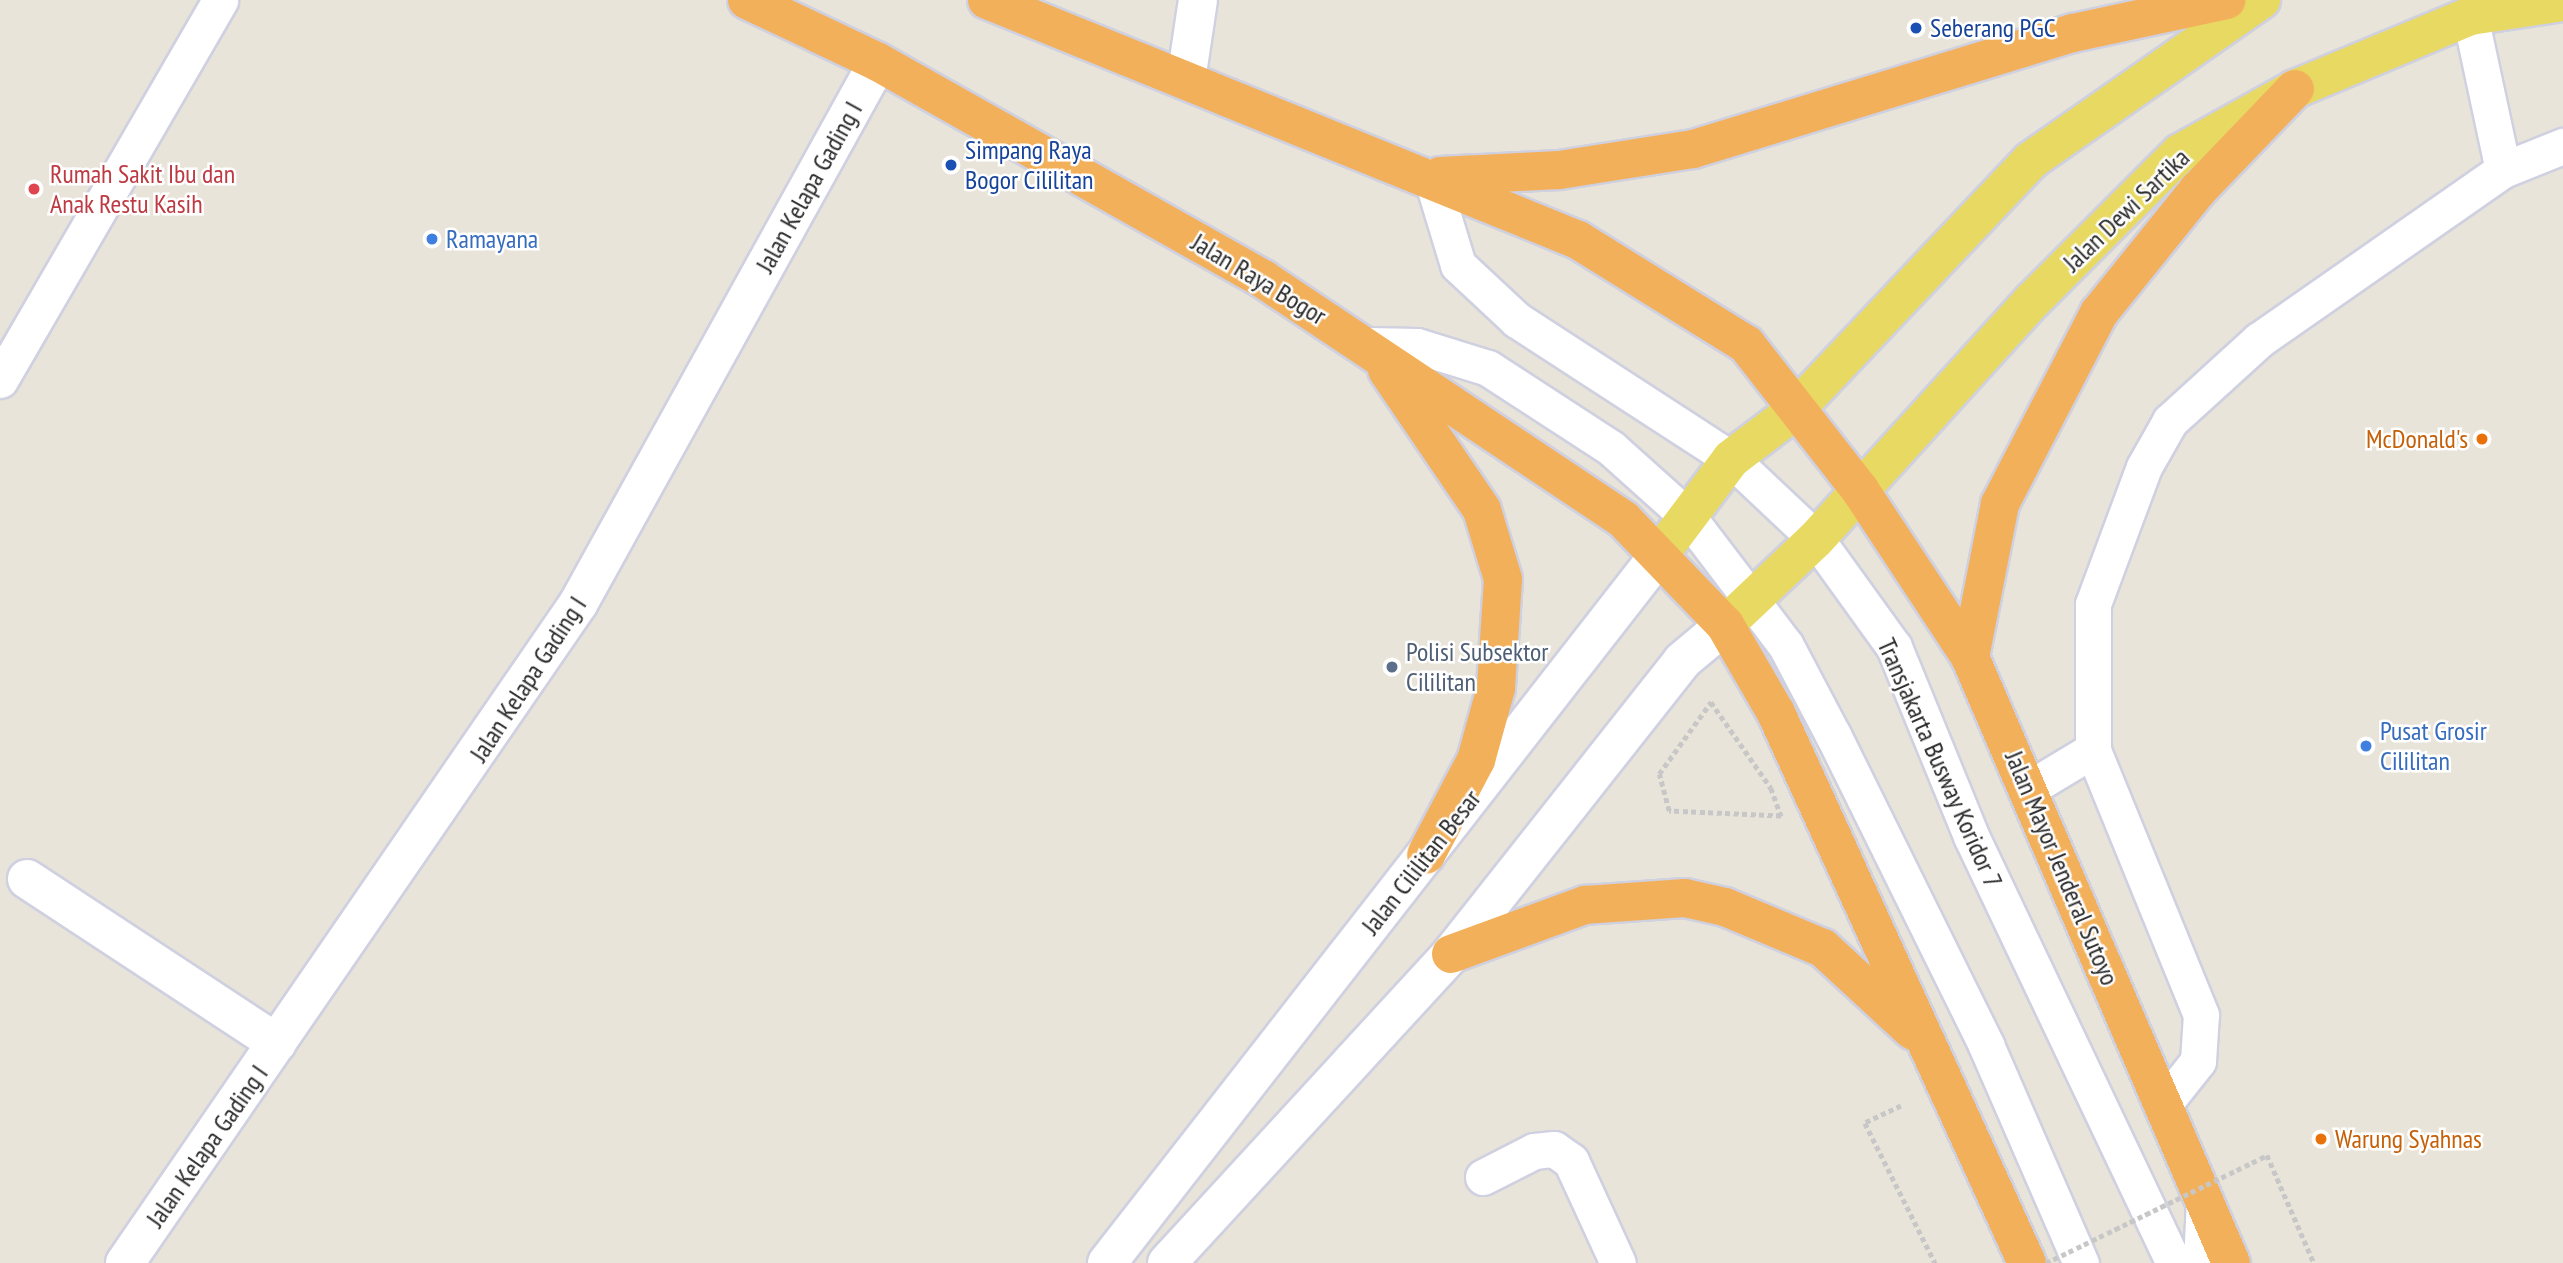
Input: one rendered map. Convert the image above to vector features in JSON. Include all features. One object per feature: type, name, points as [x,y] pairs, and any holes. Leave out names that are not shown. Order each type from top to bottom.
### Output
[{"type":"highway","name":"Jalan Raya Bogor","points":[[747,0],[878,62],[1369,345],[1624,520],[1725,625]]},
{"type":"highway","points":[[987,0],[1431,176],[1578,240],[1746,344],[1793,412],[1860,490]]},
{"type":"highway","points":[[1431,176],[1559,170],[1693,149],[2073,33],[2227,0]]},
{"type":"highway","points":[[1970,657],[2000,504],[2099,313],[2198,190],[2295,89]]},
{"type":"highway","points":[[1369,345],[1482,510],[1503,579],[1500,654],[1482,736],[1426,856]]},
{"type":"highway","name":"Jalan Mayor Jenderal Sutoyo","points":[[1860,490],[1970,657],[2231,1263]]},
{"type":"highway","points":[[1725,625],[1776,713],[1944,1071],[2027,1263]]},
{"type":"highway","points":[[1451,954],[1585,905],[1639,898],[1698,901],[1823,948],[1879,994],[1944,1071]]},
{"type":"main road","points":[[1731,459],[1793,412],[2030,161],[2261,0]]},
{"type":"main road","name":"Jalan Dewi Sartika","points":[[1816,539],[2033,300],[2180,153],[2295,89],[2470,16],[2563,2]]},
{"type":"main road","name":"Jalan Cililitan Besar","points":[[1659,555],[1731,459]]},
{"type":"main road","points":[[1725,625],[1749,597],[1816,539]]},
{"type":"street","points":[[1186,80],[1198,0]]},
{"type":"street","name":"Jalan Kelapa Gading I","points":[[125,1263],[578,604],[878,62]]},
{"type":"street","name":"Jalan Cililitan Besar","points":[[1107,1263],[1659,555]]},
{"type":"street","points":[[1167,1263],[1451,954],[1682,661],[1725,625]]},
{"type":"street","points":[[27,879],[278,1043]]},
{"type":"lane","points":[[0,380],[220,0]]},
{"type":"lane","points":[[2470,16],[2503,170]]},
{"type":"lane","points":[[2164,1104],[2198,1061],[2201,1015],[2093,750],[2093,604],[2144,467],[2169,421],[2259,340],[2503,170],[2563,146]]},
{"type":"lane","name":"Transjakarta Busway Koridor 7","points":[[1431,176],[1458,265],[1517,320],[1731,459],[1816,539],[1894,647],[1971,836],[2174,1263]]},
{"type":"lane","points":[[1369,345],[1417,346],[1488,368],[1630,460],[1688,517],[1786,646],[1833,735],[1986,1045],[2081,1263]]},
{"type":"lane","points":[[2028,789],[2093,750]]},
{"type":"lane","points":[[1483,1177],[1534,1151],[1554,1149],[1571,1161],[1618,1263]]},
{"type":"lane","points":[[2201,1263],[2204,1200]]},
{"type":"path","points":[[1711,702],[1771,788],[1781,816],[1729,817],[1668,811],[1659,774],[1711,702]]},
{"type":"path","points":[[1935,1263],[1865,1123],[1944,1071]]},
{"type":"path","points":[[2046,1263],[2267,1155],[2314,1263]]},
{"type":"place","name":"Seberang PGC","points":[[1916,28]]},
{"type":"place","name":"Simpang Raya Bogor Cililitan","points":[[951,165]]},
{"type":"place","name":"Rumah Sakit Ibu dan Anak Restu Kasih","points":[[34,189]]},
{"type":"place","name":"Ramayana","points":[[432,239]]},
{"type":"place","name":"McDonald's","points":[[2482,439]]},
{"type":"place","name":"Polisi Subsektor Cililitan","points":[[1392,667]]},
{"type":"place","name":"Pusat Grosir Cililitan","points":[[2366,746]]},
{"type":"place","name":"Warung Syahnas","points":[[2321,1139]]}]
